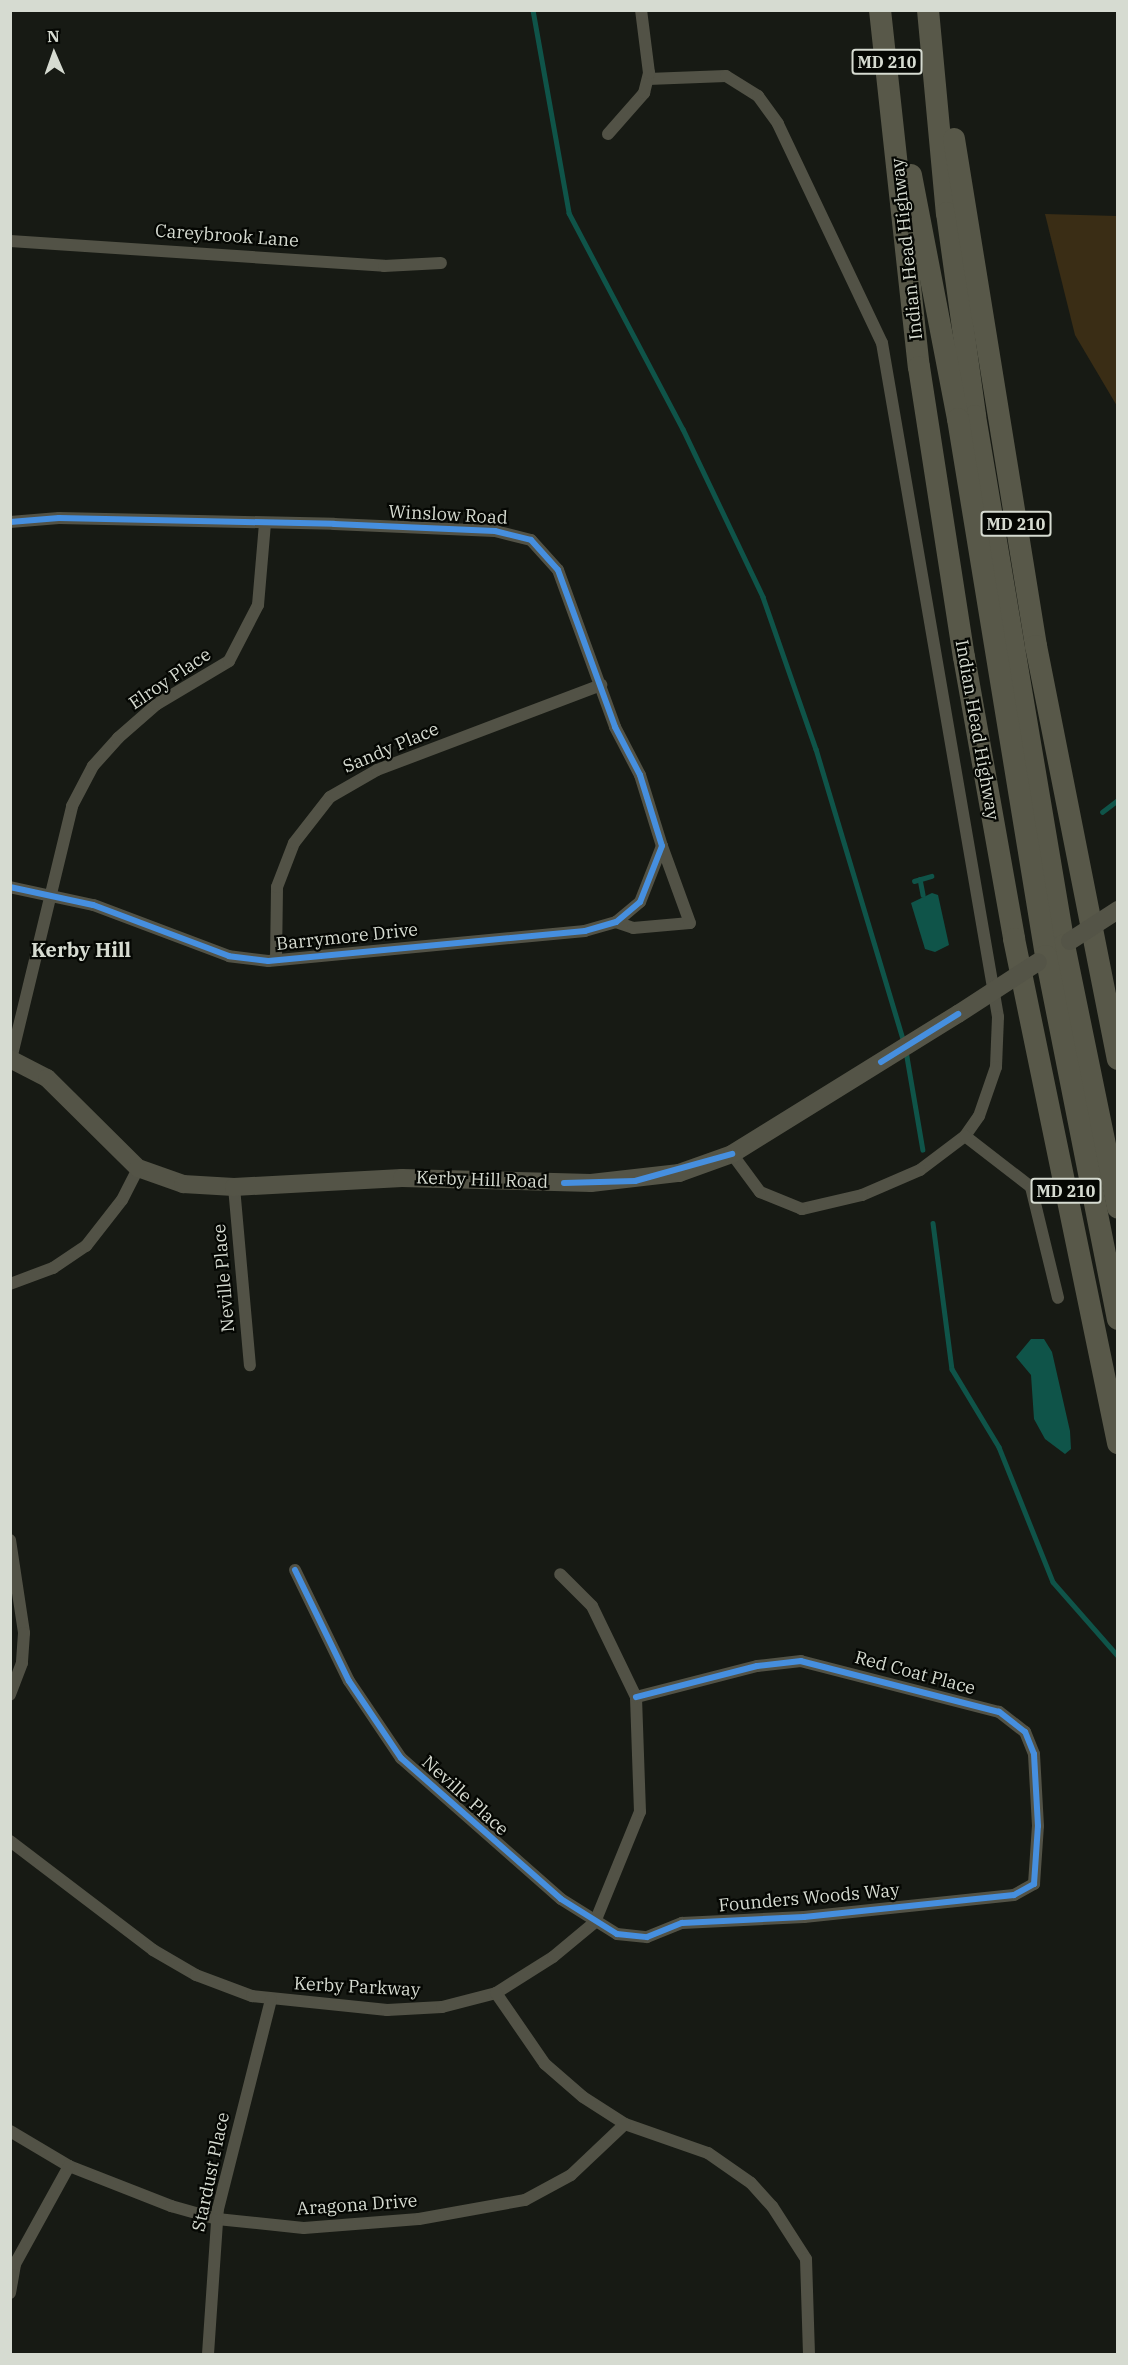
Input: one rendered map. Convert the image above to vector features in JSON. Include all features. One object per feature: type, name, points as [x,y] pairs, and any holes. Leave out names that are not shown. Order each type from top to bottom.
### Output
[{"type":"highway","name":"Indian Head Highway","points":[[880,10],[894,112],[919,367],[964,657],[1014,939],[1118,1443]]},
{"type":"highway","points":[[930,10],[947,213],[1054,951],[1118,1207]]},
{"type":"highway","name":"MD 210","points":[[930,10],[1036,646],[1118,1059]]},
{"type":"highway","points":[[894,112],[922,214],[1118,1319]]},
{"type":"main road","name":"Kerby Hill Road","points":[[11,1059],[47,1078],[138,1168],[183,1184],[234,1187],[402,1178],[635,1181],[732,1154],[958,1014],[1118,910]]},
{"type":"street","points":[[608,134],[644,93],[648,79],[641,10]]},
{"type":"street","points":[[648,79],[726,76],[758,96],[778,124],[887,359],[998,1017],[991,1089],[965,1136],[920,1170],[818,1208],[771,1200],[732,1154]]},
{"type":"street","name":"Careybrook Lane","points":[[10,241],[384,266],[441,264]]},
{"type":"street","name":"Winslow Road","points":[[10,522],[58,518],[495,531],[531,540],[548,553],[558,570],[602,685],[640,775],[662,846],[690,923]]},
{"type":"street","name":"Elroy Place","points":[[11,1059],[48,896],[72,806],[93,766],[157,704],[230,661],[242,642],[261,594],[265,524]]},
{"type":"street","name":"Sandy Place","points":[[276,960],[278,887],[294,843],[330,797],[377,770],[602,685]]},
{"type":"street","points":[[616,922],[645,894],[662,846]]},
{"type":"street","points":[[10,887],[48,896]]},
{"type":"street","name":"Barrymore Drive","points":[[48,896],[112,911],[229,956],[276,960],[551,935],[616,922],[633,928],[690,923]]},
{"type":"street","points":[[965,1136],[1031,1187],[1058,1298]]},
{"type":"street","points":[[10,1284],[53,1268],[86,1246],[122,1200],[138,1168]]},
{"type":"street","name":"Neville Place","points":[[234,1187],[250,1365]]},
{"type":"street","points":[[10,1540],[24,1633],[22,1663],[10,1695]]},
{"type":"street","name":"Neville Place","points":[[296,1570],[349,1681],[401,1758],[477,1829],[595,1922]]},
{"type":"street","name":"Kerby Parkway","points":[[10,1841],[170,1961],[231,1989],[271,2000],[423,2009],[496,1993],[553,1957],[595,1922],[640,1812],[636,1697],[592,1606],[560,1574]]},
{"type":"street","name":"Red Coat Place","points":[[636,1697],[757,1666],[801,1661],[999,1712],[1025,1732],[1034,1754],[1038,1868],[1031,1888]]},
{"type":"street","name":"Founders Woods Way","points":[[595,1922],[622,1936],[647,1937],[682,1923],[826,1915],[1014,1895],[1031,1888]]},
{"type":"street","points":[[496,1993],[545,2064],[625,2124],[708,2153],[752,2183],[772,2206],[806,2259],[809,2355]]},
{"type":"street","name":"Stardust Place","points":[[208,2355],[217,2219],[271,2000]]},
{"type":"street","name":"Aragona Drive","points":[[10,2131],[69,2166],[217,2219],[329,2228],[503,2205],[558,2184],[625,2124]]},
{"type":"street","points":[[10,2293],[15,2264],[69,2166]]},
{"type":"shaded area","points":[[1045,214],[1117,216],[1117,406],[1075,335]]},
{"type":"water","points":[[932,893],[938,895],[949,945],[935,952],[925,949],[911,903]]},
{"type":"water","points":[[1031,1339],[1044,1339],[1052,1352],[1070,1431],[1071,1449],[1065,1454],[1045,1439],[1034,1419],[1031,1375],[1016,1357]]},
{"type":"waterway","points":[[533,10],[569,213],[683,429],[763,597],[816,749],[904,1043]]},
{"type":"waterway","points":[[1102,812],[1118,800]]},
{"type":"waterway","points":[[914,881],[931,876]]},
{"type":"waterway","points":[[920,879],[923,895]]},
{"type":"waterway","points":[[906,1051],[923,1150]]},
{"type":"waterway","points":[[933,1223],[952,1369],[999,1447],[1053,1582],[1118,1656]]},
{"type":"cycle path","points":[[10,522],[59,518],[334,524],[495,531],[531,540],[558,570],[615,727],[640,775],[662,846],[640,902],[616,922],[585,931],[268,961],[229,956],[93,905],[10,887]]},
{"type":"cycle path","points":[[881,1062],[958,1014]]},
{"type":"cycle path","points":[[564,1183],[635,1181],[732,1154]]},
{"type":"cycle path","points":[[295,1570],[349,1681],[401,1758],[561,1899],[617,1934],[647,1937],[682,1923],[804,1917],[1014,1895],[1034,1884],[1038,1826],[1034,1754],[1025,1732],[999,1712],[801,1661],[757,1666],[636,1697]]},
{"type":"district","name":"Kerby Hill","points":[[81,949]]}]
